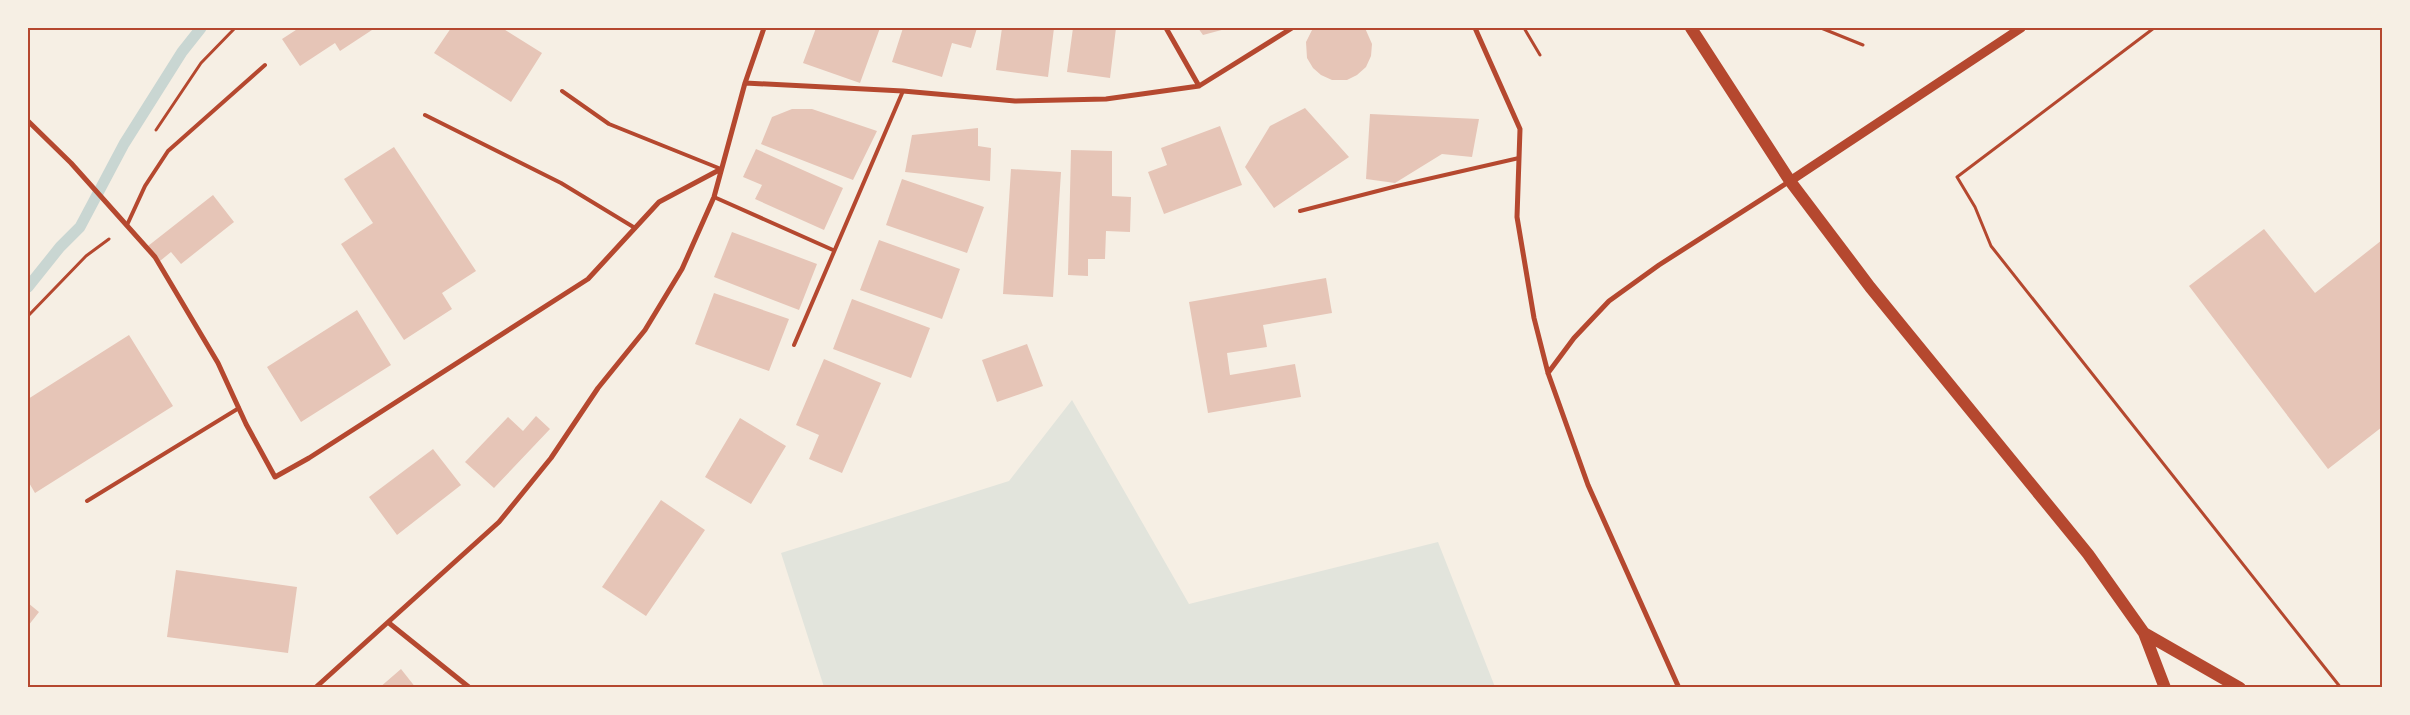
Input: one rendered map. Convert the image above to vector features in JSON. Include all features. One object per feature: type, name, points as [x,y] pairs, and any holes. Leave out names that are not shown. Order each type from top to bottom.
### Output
[{"type":"main road","points":[[1691,28],[1790,181],[1870,287],[2088,554],[2144,633],[2165,688]]},
{"type":"main road","points":[[2144,633],[2240,688]]},
{"type":"street","points":[[315,688],[499,522],[551,458],[598,388],[645,330],[682,270],[714,198],[746,83],[764,28]]},
{"type":"street","points":[[1166,28],[1199,86]]},
{"type":"street","points":[[746,83],[903,91],[1015,101],[1106,98],[1199,86],[1292,28]]},
{"type":"street","points":[[1475,28],[1520,129],[1517,217],[1534,318],[1548,373],[1588,485],[1679,688]]},
{"type":"street","points":[[1548,373],[1574,338],[1609,301],[1659,265],[2021,28]]},
{"type":"street","points":[[28,121],[71,164],[156,257],[185,303],[218,363],[275,477],[309,458],[588,279],[659,202],[721,169]]},
{"type":"street","points":[[389,623],[470,688]]},
{"type":"lane","points":[[127,225],[145,186],[168,151],[265,66]]},
{"type":"lane","points":[[562,91],[609,124],[721,169]]},
{"type":"lane","points":[[794,346],[833,250],[903,91]]},
{"type":"lane","points":[[425,115],[561,183],[635,228]]},
{"type":"lane","points":[[1300,211],[1519,158]]},
{"type":"lane","points":[[714,198],[833,250]]},
{"type":"lane","points":[[87,501],[239,408]]},
{"type":"path","points":[[1524,28],[1540,56]]},
{"type":"path","points":[[1821,28],[1863,45]]},
{"type":"path","points":[[2154,28],[1957,177],[1975,207],[1991,246],[2341,688]]},
{"type":"shaded area","points":[[1072,400],[1189,604],[1438,542],[1495,687],[824,687],[781,553],[1009,481]]},
{"type":"building","points":[[299,28],[375,28],[340,51],[335,43],[300,66],[282,39]]},
{"type":"building","points":[[451,28],[502,28],[542,53],[511,102],[434,53]]},
{"type":"building","points":[[816,28],[880,28],[860,83],[803,63]]},
{"type":"building","points":[[903,28],[977,28],[971,48],[952,43],[942,77],[892,62]]},
{"type":"building","points":[[1002,28],[1054,28],[1048,77],[996,70]]},
{"type":"building","points":[[1073,28],[1116,28],[1110,78],[1067,72]]},
{"type":"building","points":[[1198,28],[1229,28],[1203,35]]},
{"type":"building","points":[[1313,28],[1365,28],[1372,44],[1371,56],[1366,67],[1357,75],[1347,80],[1332,80],[1321,75],[1313,68],[1307,58],[1306,42]]},
{"type":"building","points":[[1305,108],[1349,157],[1274,208],[1245,167],[1270,126]]},
{"type":"building","points":[[792,109],[812,109],[877,131],[853,180],[761,144],[772,117]]},
{"type":"building","points":[[1370,114],[1479,119],[1472,157],[1442,154],[1395,183],[1366,179]]},
{"type":"building","points":[[1220,126],[1242,185],[1164,214],[1148,172],[1167,165],[1161,148]]},
{"type":"building","points":[[978,128],[978,146],[991,148],[990,181],[905,172],[912,135]]},
{"type":"building","points":[[394,147],[476,271],[442,293],[452,309],[404,340],[341,244],[373,223],[344,179]]},
{"type":"building","points":[[756,149],[843,188],[824,230],[755,199],[762,185],[743,177]]},
{"type":"building","points":[[1071,150],[1112,151],[1112,196],[1131,197],[1130,232],[1106,231],[1105,259],[1088,259],[1088,276],[1068,275]]},
{"type":"building","points":[[1011,169],[1061,172],[1053,297],[1003,294]]},
{"type":"building","points":[[902,179],[984,207],[967,253],[886,225]]},
{"type":"building","points":[[213,195],[234,222],[181,264],[171,252],[160,261],[148,246]]},
{"type":"building","points":[[2264,229],[2315,293],[2382,240],[2382,427],[2328,469],[2189,286]]},
{"type":"building","points":[[732,232],[817,264],[799,310],[714,277]]},
{"type":"building","points":[[879,240],[960,269],[942,319],[860,290]]},
{"type":"building","points":[[1326,278],[1332,313],[1263,325],[1267,347],[1227,353],[1230,375],[1295,364],[1301,397],[1208,413],[1189,302]]},
{"type":"building","points":[[714,293],[789,319],[769,371],[695,344]]},
{"type":"building","points":[[852,299],[930,328],[911,378],[833,349]]},
{"type":"building","points":[[357,310],[391,365],[301,422],[267,367]]},
{"type":"building","points":[[129,335],[173,406],[35,493],[28,481],[28,399]]},
{"type":"building","points":[[1027,344],[1043,386],[997,402],[982,360]]},
{"type":"building","points":[[824,359],[881,383],[842,473],[809,459],[819,435],[796,425]]},
{"type":"building","points":[[536,416],[550,429],[494,488],[465,462],[508,417],[523,431]]},
{"type":"building","points":[[740,418],[786,446],[751,504],[705,477]]},
{"type":"building","points":[[433,449],[461,485],[397,535],[369,497]]},
{"type":"building","points":[[661,500],[705,530],[646,616],[602,587]]},
{"type":"building","points":[[176,570],[297,587],[288,653],[167,637]]},
{"type":"building","points":[[28,603],[39,612],[28,626]]},
{"type":"building","points":[[401,669],[416,688],[379,688]]},
{"type":"waterway","points":[[28,287],[60,247],[80,227],[124,144],[182,52],[201,28]]}]
